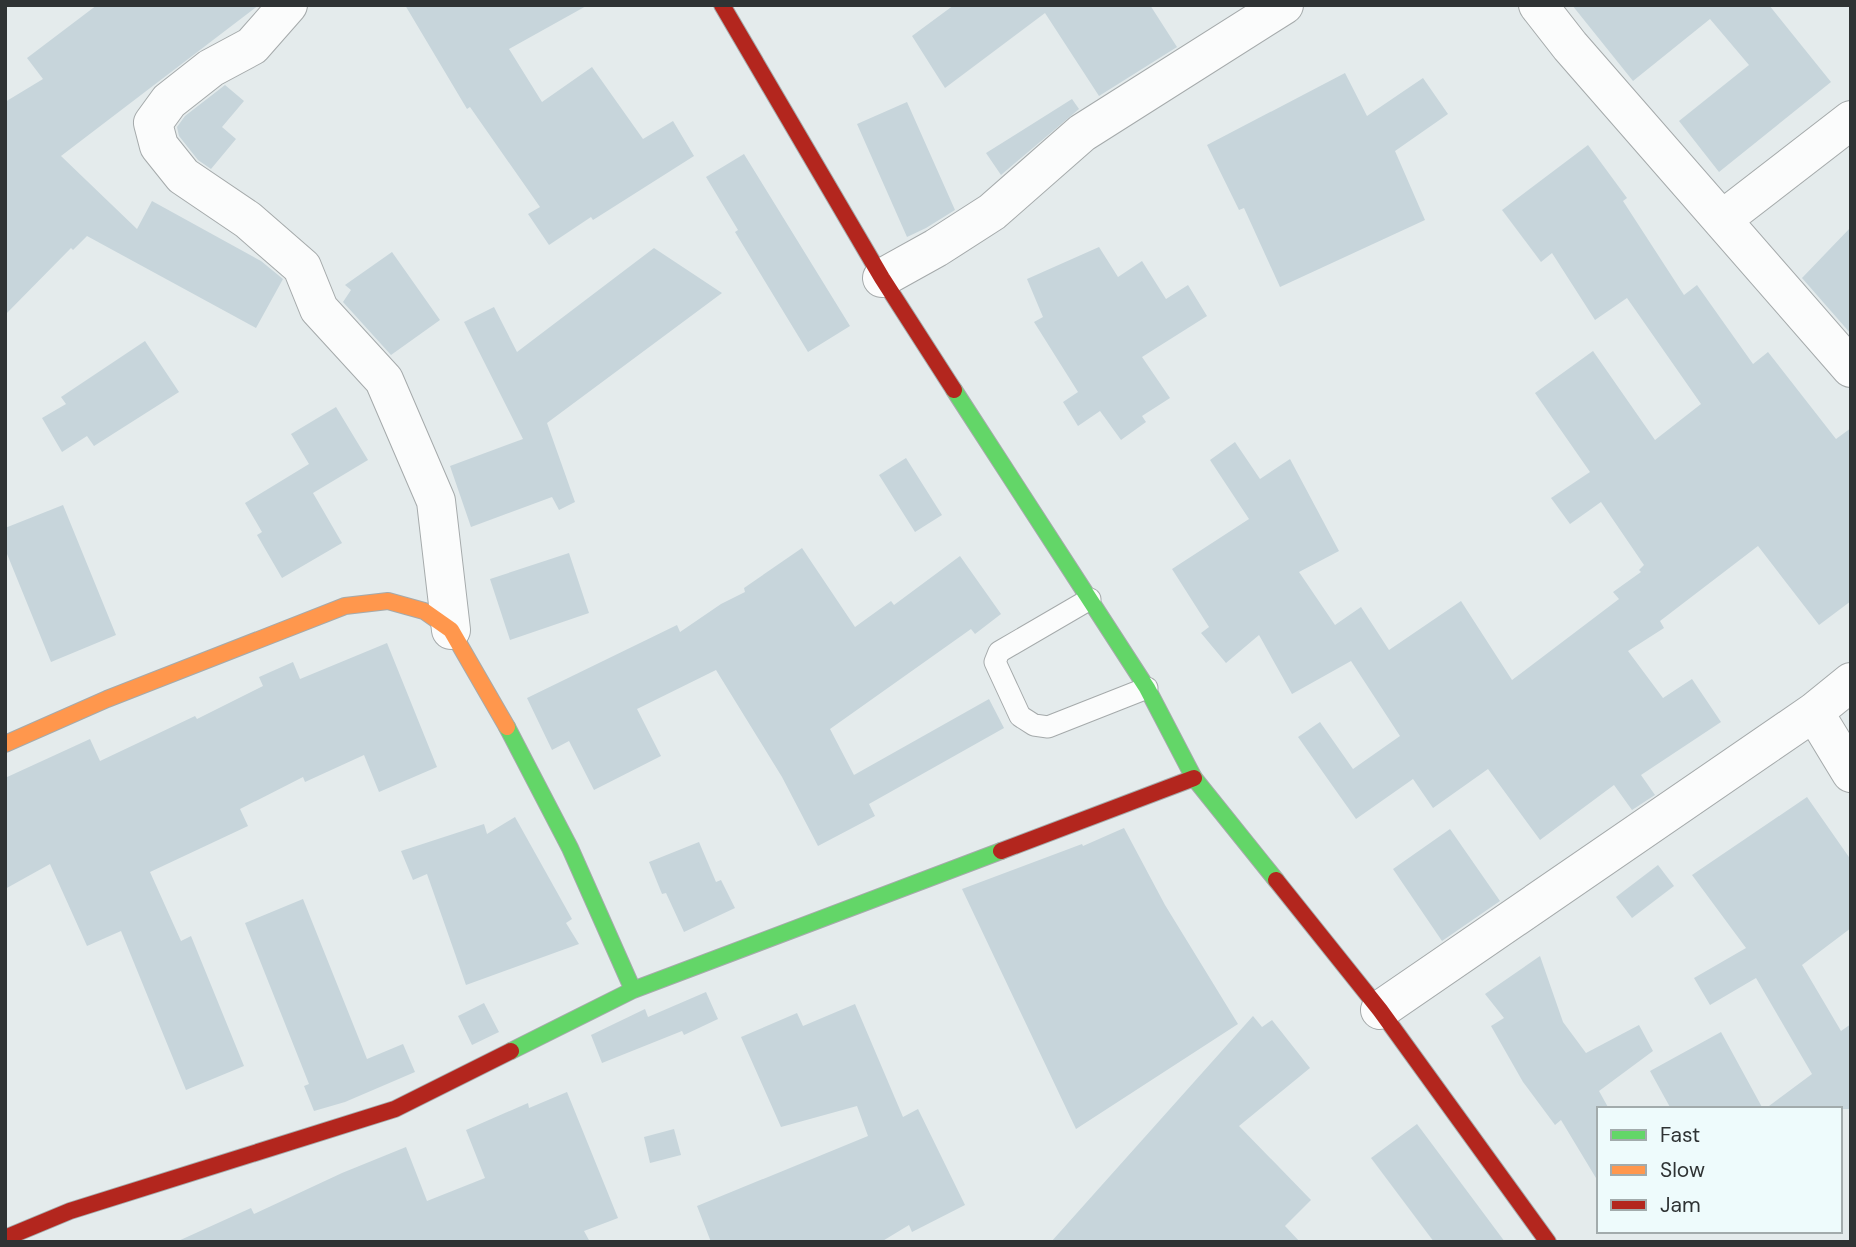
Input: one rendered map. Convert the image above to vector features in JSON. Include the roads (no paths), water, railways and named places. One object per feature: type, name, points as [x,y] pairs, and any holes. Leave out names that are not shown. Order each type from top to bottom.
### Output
[{"type":"street","points":[[288,5],[252,46],[211,68],[169,101],[153,123],[159,146],[183,176],[248,220],[302,267],[319,309],[384,380],[436,501],[451,629],[489,693],[570,848],[633,990]]},
{"type":"street","points":[[722,5],[882,278],[1147,688],[1194,778],[1380,1010],[1548,1242]]},
{"type":"street","points":[[882,278],[992,212],[1082,133],[1284,5]]},
{"type":"street","points":[[1538,5],[1570,46],[1851,368]]},
{"type":"street","points":[[1723,219],[1851,120]]},
{"type":"street","points":[[5,744],[120,694],[345,606],[388,601],[424,611],[451,629]]},
{"type":"street","points":[[1380,1010],[1814,712],[1851,682]]},
{"type":"street","points":[[1814,712],[1851,773]]},
{"type":"street","points":[[5,1238],[70,1211],[395,1109],[633,990],[1194,778]]},
{"type":"lane","points":[[1090,599],[999,652],[995,662],[1020,716],[1034,725],[1048,727],[1147,688]]}]
